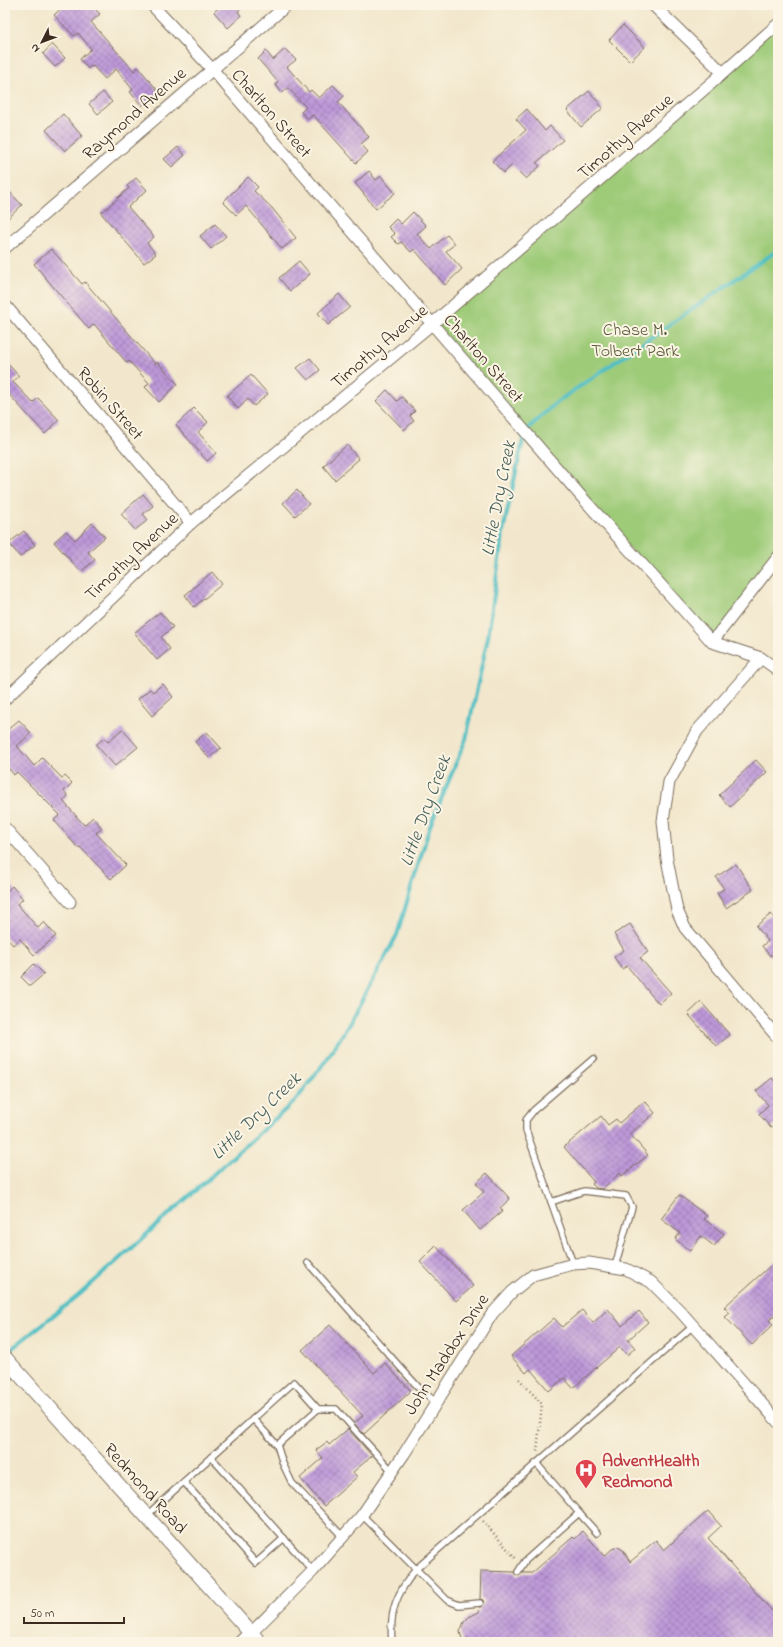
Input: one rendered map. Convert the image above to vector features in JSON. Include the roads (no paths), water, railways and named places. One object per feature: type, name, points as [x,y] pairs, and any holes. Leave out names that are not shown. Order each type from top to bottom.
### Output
[{"type":"street","name":"Charlton Street","points":[[152,5],[212,69],[612,531],[712,642],[761,658],[778,670]]},
{"type":"street","name":"Raymond Avenue","points":[[5,248],[287,5]]},
{"type":"street","points":[[653,5],[723,73]]},
{"type":"street","name":"Timothy Avenue","points":[[5,699],[191,523],[432,324],[778,24]]},
{"type":"street","name":"Robin Street","points":[[5,305],[191,523]]},
{"type":"street","points":[[712,642],[778,557]]},
{"type":"street","points":[[761,658],[697,731],[669,782],[663,821],[667,860],[677,910],[685,928],[778,1038]]},
{"type":"street","points":[[5,828],[70,902]]},
{"type":"street","name":"John Maddox Drive","points":[[251,1639],[362,1515],[437,1403],[492,1314],[512,1292],[533,1275],[573,1264],[589,1263],[615,1266],[626,1269],[651,1282],[693,1326],[778,1422]]},
{"type":"street","name":"Redmond Road","points":[[5,1358],[146,1516],[251,1639]]},
{"type":"lane","points":[[573,1264],[526,1130],[526,1120],[534,1110],[593,1059]]},
{"type":"lane","points":[[551,1202],[584,1190],[626,1196],[632,1207],[615,1266]]},
{"type":"lane","points":[[308,1263],[412,1380],[437,1403]]},
{"type":"lane","points":[[392,1642],[391,1624],[396,1598],[416,1568],[693,1326]]},
{"type":"lane","points":[[146,1516],[294,1382],[318,1409]]},
{"type":"lane","points":[[277,1445],[318,1409],[336,1409],[392,1471]]},
{"type":"lane","points":[[253,1419],[277,1445],[283,1464],[292,1483],[343,1537]]},
{"type":"lane","points":[[211,1457],[313,1571]]},
{"type":"lane","points":[[536,1463],[598,1533]]},
{"type":"lane","points":[[184,1482],[256,1564],[284,1538]]},
{"type":"lane","points":[[518,1572],[525,1561],[579,1513]]},
{"type":"lane","points":[[362,1515],[440,1594],[454,1604],[466,1605],[480,1603]]},
{"type":"waterway","name":"Little Dry Creek","points":[[5,1354],[79,1295],[296,1100],[327,1059],[349,1024],[397,935],[430,826],[466,739],[488,637],[503,531],[525,431],[557,402],[778,250]]},
{"type":"place","name":"AdventHealth Redmond","points":[[586,1490]]},
{"type":"park label","name":"Chase M. Tolbert Park","points":[[635,339]]}]
